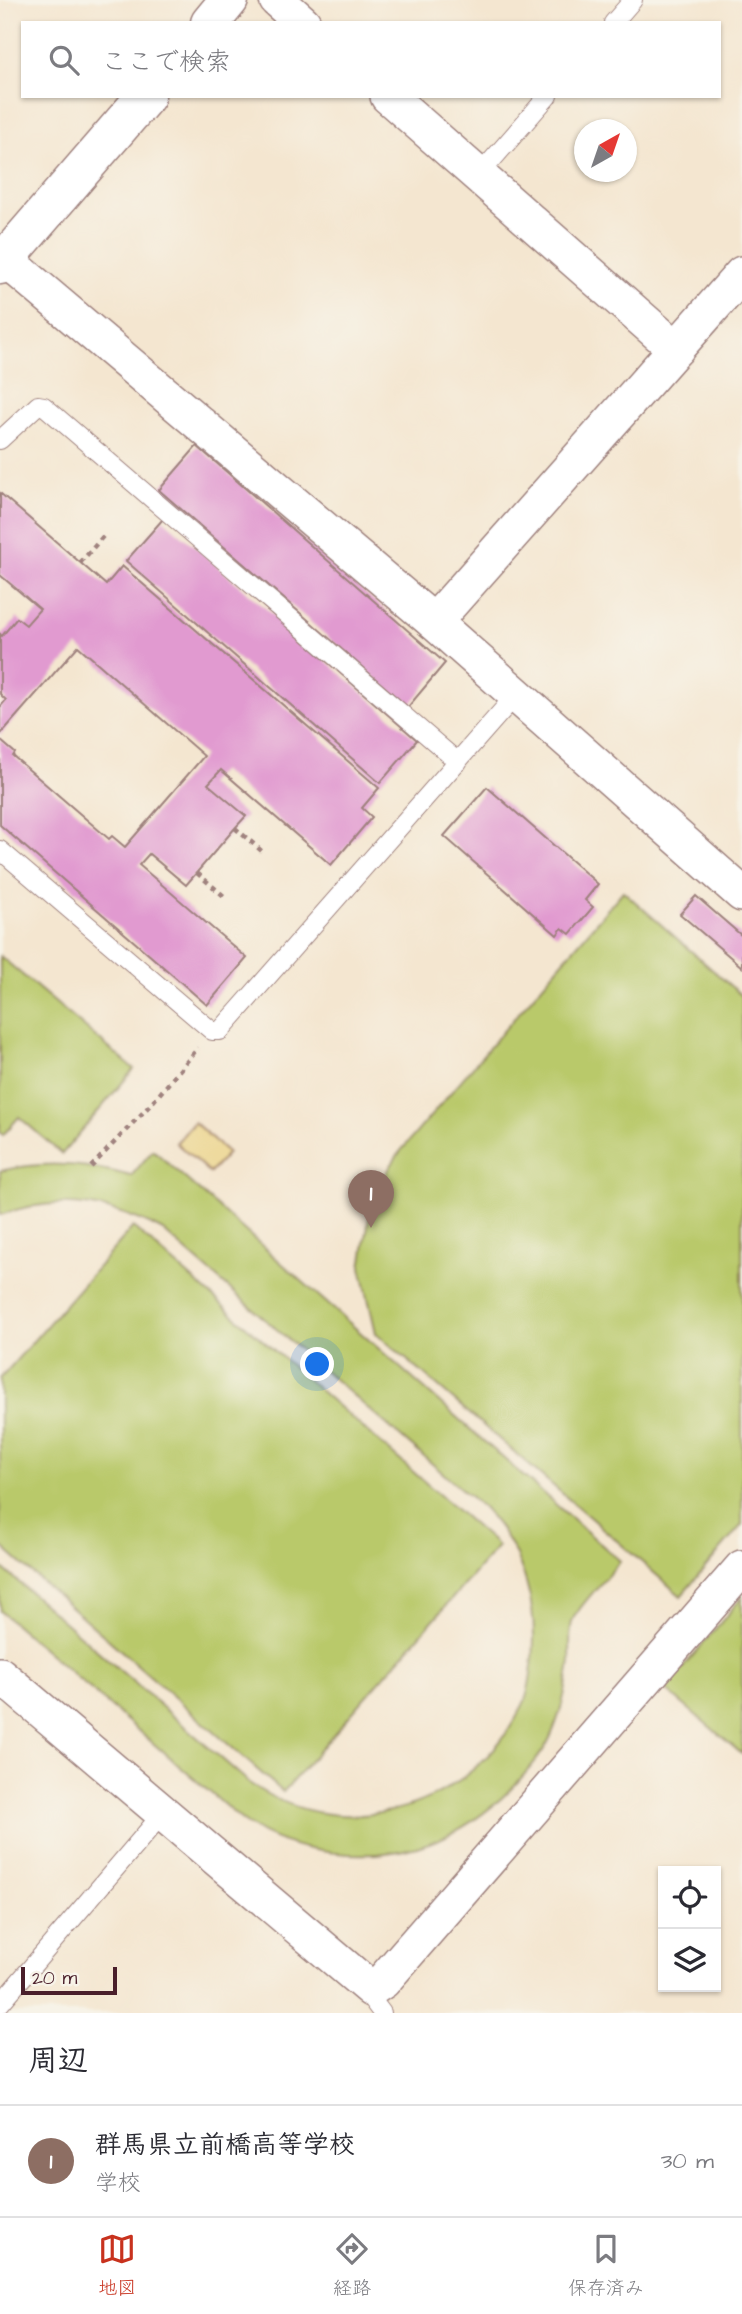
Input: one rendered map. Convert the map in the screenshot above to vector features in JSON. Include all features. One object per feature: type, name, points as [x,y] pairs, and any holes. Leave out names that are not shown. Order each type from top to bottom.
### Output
[{"type":"street","points":[[212,21],[229,0]]},
{"type":"street","points":[[277,0],[301,21]]},
{"type":"street","points":[[144,98],[2,259],[433,622],[742,894]]},
{"type":"street","points":[[390,98],[676,349]]},
{"type":"street","points":[[433,622],[742,274]]},
{"type":"street","points":[[0,1675],[163,1813],[377,2001],[383,1981],[742,1568]]},
{"type":"lane","points":[[614,21],[632,0]]},
{"type":"lane","points":[[479,175],[546,98]]},
{"type":"lane","points":[[0,440],[38,405],[44,406],[458,762]]},
{"type":"lane","points":[[0,850],[212,1031],[220,1031],[516,695]]},
{"type":"lane","points":[[0,2004],[163,1813]]},
{"type":"path","points":[[80,563],[106,533]]},
{"type":"path","points":[[235,828],[264,853]]},
{"type":"path","points":[[197,873],[225,897]]},
{"type":"path","points":[[92,1167],[152,1103],[212,1031]]},
{"type":"green space","points":[[623,891],[742,996],[742,1525],[681,1596],[376,1333],[361,1267],[370,1213],[384,1177],[399,1153]]},
{"type":"green space","points":[[0,956],[134,1069],[62,1154],[19,1117],[3,1135],[0,1132]]},
{"type":"green space","points":[[153,1150],[620,1561],[571,1623],[570,1661],[563,1701],[554,1729],[542,1752],[511,1789],[493,1805],[474,1820],[432,1842],[385,1853],[334,1853],[309,1849],[263,1833],[243,1821],[0,1611],[0,1566],[252,1785],[289,1804],[328,1814],[367,1815],[405,1807],[441,1792],[473,1770],[501,1740],[526,1698],[534,1651],[534,1629],[527,1584],[510,1544],[482,1507],[163,1231],[123,1214],[83,1205],[42,1205],[0,1215],[0,1171],[33,1165],[66,1165],[131,1176]]},
{"type":"green space","points":[[133,1227],[498,1546],[283,1792],[0,1545],[0,1379]]},
{"type":"green space","points":[[742,1597],[742,1754],[665,1689]]},
{"type":"sand","points":[[194,1122],[228,1153],[210,1173],[176,1143]]},
{"type":"building","points":[[197,446],[445,663],[408,707],[159,490]]},
{"type":"building","points":[[0,493],[106,585],[122,566],[379,788],[362,808],[372,817],[331,865],[221,770],[208,784],[246,816],[186,885],[149,854],[139,865],[247,958],[207,1005],[0,825],[0,740],[15,753],[13,756],[109,839],[112,836],[125,847],[204,756],[78,646],[0,735],[0,707],[6,700],[0,694],[0,634],[2,636],[17,618],[26,625],[40,609],[0,575]]},
{"type":"building","points":[[163,519],[417,740],[380,783],[126,561]]},
{"type":"building","points":[[487,787],[598,884],[585,900],[593,907],[570,934],[562,928],[557,935],[444,836]]},
{"type":"building","points":[[696,896],[742,936],[742,967],[680,914]]},
{"type":"place","name":"群馬県立前橋高等学校","points":[[371,1228]]}]
